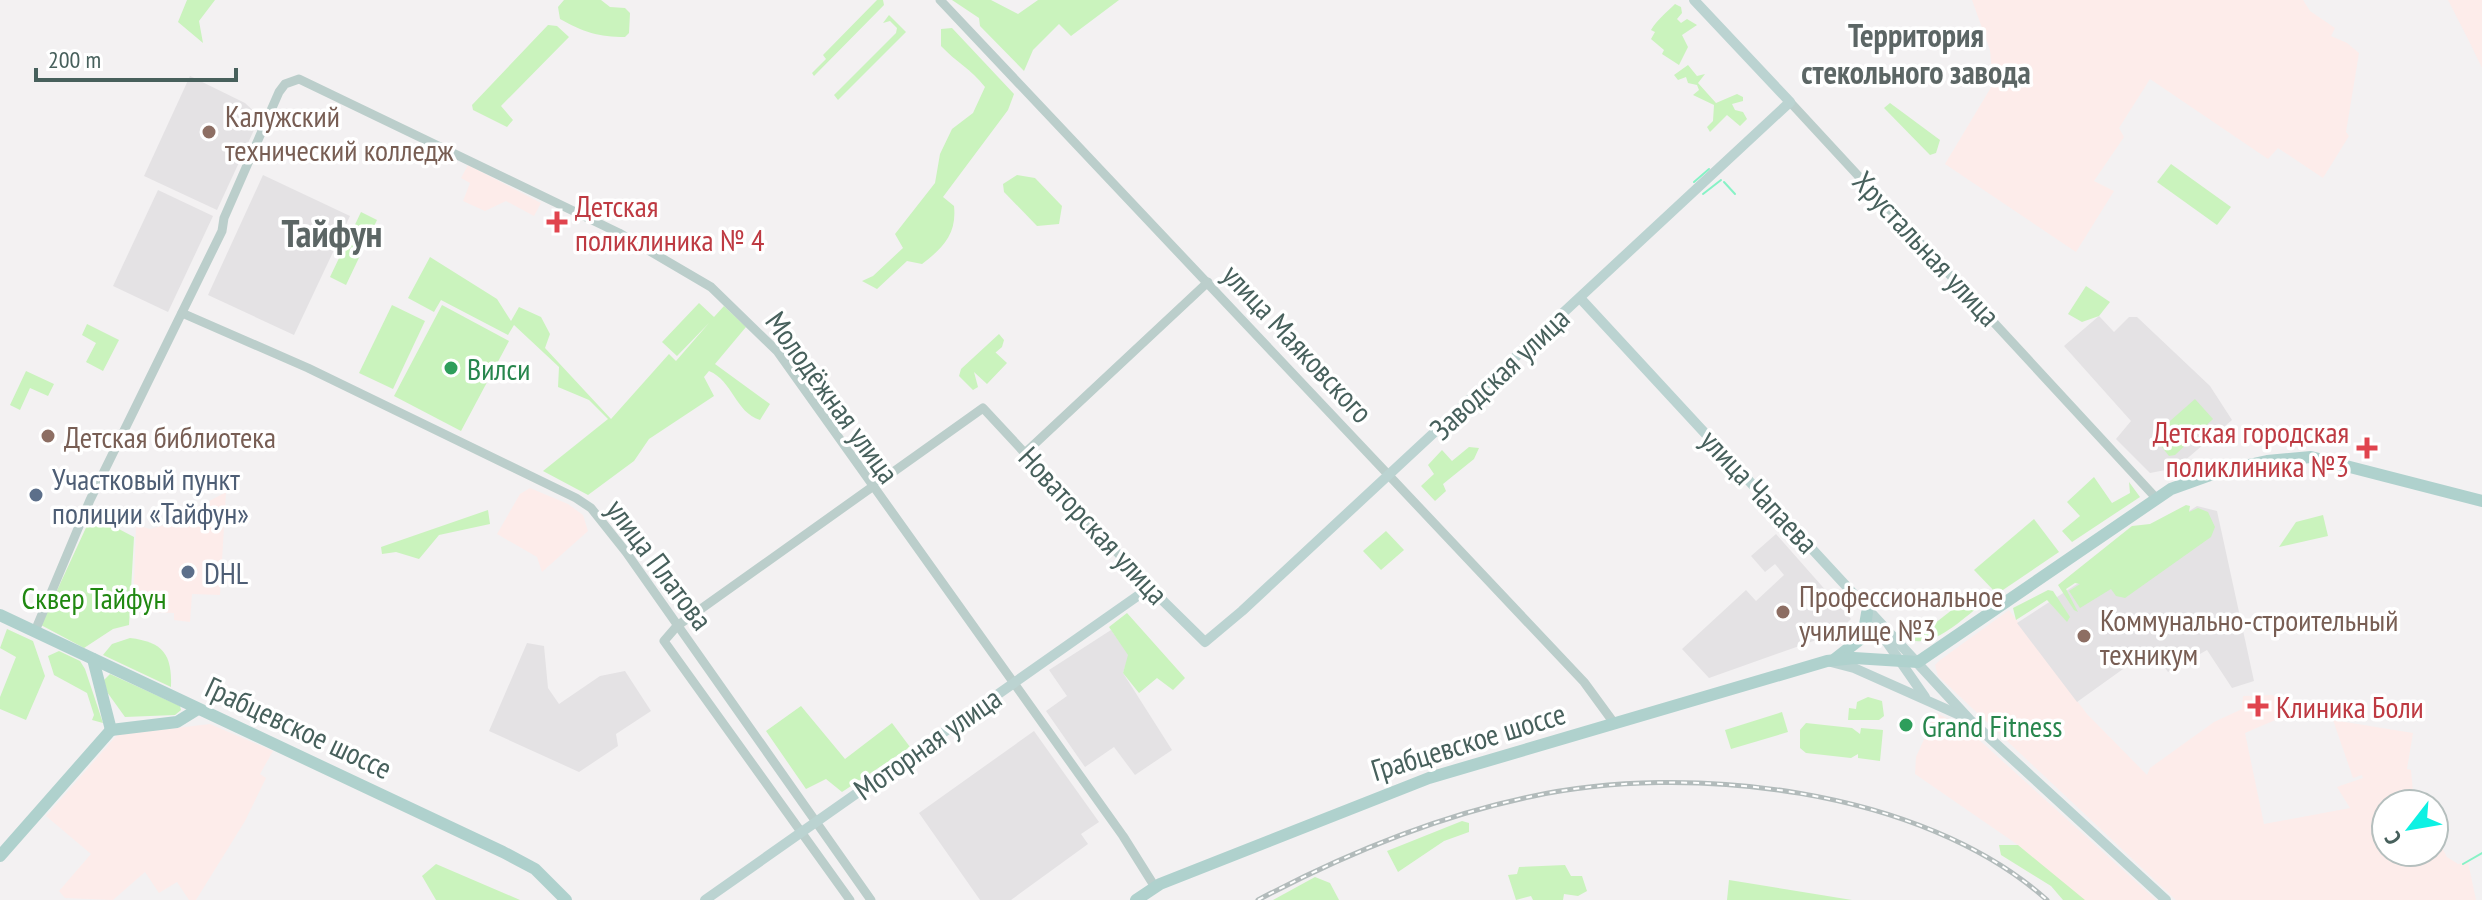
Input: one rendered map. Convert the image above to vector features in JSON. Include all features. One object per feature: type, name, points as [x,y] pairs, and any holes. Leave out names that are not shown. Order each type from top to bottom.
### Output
[{"type":"main road","name":"Хрустальная улица","points":[[1694,0],[1790,102]]},
{"type":"main road","name":"Заводская улица","points":[[1205,642],[1790,102]]},
{"type":"main road","name":"улица Чапаева","points":[[1580,298],[1970,720]]},
{"type":"main road","points":[[1831,660],[1918,662],[2157,499],[2198,478],[2300,457],[2322,459],[2482,501]]},
{"type":"main road","points":[[1849,588],[1927,700]]},
{"type":"main road","name":"Новаторская улица","points":[[1152,590],[1205,642]]},
{"type":"main road","name":"Моторная улица","points":[[705,900],[1124,604],[1152,590]]},
{"type":"main road","points":[[1831,660],[1863,637],[1867,613]]},
{"type":"main road","name":"Грабцевское шоссе","points":[[0,615],[520,861],[535,869],[566,900]]},
{"type":"main road","points":[[93,659],[111,730]]},
{"type":"main road","points":[[1831,660],[1970,720],[2166,900]]},
{"type":"main road","name":"Грабцевское шоссе","points":[[1136,900],[1155,887],[1362,802],[1614,723],[1831,660]]},
{"type":"main road","points":[[103,697],[115,719],[134,726]]},
{"type":"main road","points":[[0,856],[111,730],[177,722],[198,709]]},
{"type":"street","name":"улица Маяковского","points":[[942,2],[1584,682],[1614,723]]},
{"type":"street","name":"Молодёжная улица","points":[[182,313],[222,231],[224,218],[279,92],[289,81],[299,79],[611,229],[711,287],[777,351],[871,487],[1123,836],[1155,887]]},
{"type":"street","name":"Хрустальная улица","points":[[1790,102],[2157,499]]},
{"type":"street","points":[[1026,452],[1208,282]]},
{"type":"street","name":"улица Платова","points":[[182,313],[308,368],[587,505],[623,547],[871,900]]},
{"type":"street","points":[[35,631],[90,500],[182,313]]},
{"type":"street","name":"Новаторская улица","points":[[871,487],[983,408],[1152,590]]},
{"type":"street","points":[[677,626],[871,487]]},
{"type":"street","name":"улица Платова","points":[[677,626],[664,641],[850,900]]},
{"type":"shaded area","points":[[1972,0],[2303,0],[2310,11],[2335,28],[2331,36],[2359,53],[2346,132],[2349,136],[2323,178],[2278,148],[2268,159],[2150,79],[2119,128],[2124,137],[2094,181],[2114,191],[2076,252],[1945,164],[1993,84],[1990,50]]},
{"type":"shaded area","points":[[2448,0],[2482,0],[2482,68],[2469,41]]},
{"type":"shaded area","name":"Калужский технический колледж","points":[[190,76],[245,103],[260,117],[217,210],[144,176]]},
{"type":"shaded area","points":[[468,165],[541,203],[534,216],[506,201],[485,211],[463,201],[470,183],[461,178]]},
{"type":"shaded area","points":[[263,175],[350,216],[294,335],[208,295]]},
{"type":"shaded area","points":[[158,190],[213,216],[168,312],[113,286]]},
{"type":"shaded area","points":[[2099,316],[2114,332],[2129,317],[2137,317],[2210,386],[2232,420],[2176,468],[2150,473],[2116,439],[2131,421],[2064,346]]},
{"type":"shaded area","points":[[530,488],[568,504],[583,515],[588,531],[542,572],[537,557],[497,534],[520,494]]},
{"type":"shaded area","points":[[226,492],[220,595],[192,594],[190,622],[174,620],[174,613],[133,611],[136,525],[150,529],[165,525]]},
{"type":"shaded area","points":[[2197,506],[2217,511],[2254,681],[2232,688],[2207,650],[2168,672],[2151,649],[2077,702],[2017,623]]},
{"type":"shaded area","name":"Профессиональное училище №3","points":[[1776,534],[1851,619],[1836,633],[1709,678],[1682,649],[1746,590],[1756,601],[1784,575],[1775,564],[1765,572],[1751,556]]},
{"type":"shaded area","points":[[2009,610],[2087,714],[2147,775],[2150,768],[2214,722],[2242,709],[2243,696],[2272,695],[2301,709],[2245,733],[2264,824],[2350,808],[2337,787],[2363,778],[2362,775],[2353,778],[2333,720],[2413,733],[2407,769],[2411,770],[2413,788],[2370,788],[2370,868],[2450,868],[2450,859],[2458,864],[2468,862],[2476,900],[2176,900],[1938,676],[1935,665]]},
{"type":"shaded area","points":[[1111,630],[1129,655],[1123,673],[1172,750],[1135,775],[1114,747],[1085,767],[1046,711],[1067,696],[1049,670]]},
{"type":"shaded area","points":[[527,643],[544,646],[548,688],[559,704],[600,676],[625,671],[651,711],[616,734],[618,746],[579,772],[489,731]]},
{"type":"shaded area","points":[[1936,713],[1965,727],[2156,900],[2082,900],[2018,845],[1915,774],[1916,757]]},
{"type":"shaded area","points":[[210,724],[273,751],[260,774],[266,778],[245,821],[196,900],[189,900],[177,882],[159,893],[145,872],[113,900],[65,898],[59,891],[91,854],[46,816],[117,735]]},
{"type":"shaded area","points":[[1034,731],[1099,822],[1081,834],[1088,844],[1011,900],[980,900],[919,813]]},
{"type":"green space","points":[[187,0],[215,0],[199,21],[203,43],[178,22]]},
{"type":"green space","points":[[564,0],[601,0],[610,7],[625,8],[630,13],[629,33],[625,37],[607,36],[568,24],[560,19],[558,7]]},
{"type":"green space","points":[[877,0],[883,0],[884,5],[814,76],[812,73],[826,59],[823,55]]},
{"type":"green space","points":[[952,0],[991,0],[1018,14],[1038,0],[1119,0],[1071,36],[1059,24],[1033,50],[1024,71],[980,26],[979,18]]},
{"type":"green space","points":[[1675,4],[1681,7],[1682,13],[1677,19],[1681,23],[1687,19],[1697,25],[1682,35],[1688,47],[1679,65],[1662,54],[1664,50],[1651,39],[1655,32],[1651,30],[1653,26]]},
{"type":"green space","points":[[889,15],[906,32],[838,100],[834,95],[896,33],[897,28],[890,21],[883,23]]},
{"type":"green space","points":[[548,25],[557,26],[569,37],[501,106],[513,120],[507,127],[473,110],[472,105]]},
{"type":"green space","points":[[952,28],[1014,94],[1008,110],[943,197],[954,206],[953,225],[947,240],[922,264],[907,261],[877,289],[862,281],[873,276],[903,248],[895,234],[935,183],[940,154],[952,129],[973,113],[985,87],[941,46],[941,29]]},
{"type":"green space","points":[[1688,65],[1697,76],[1705,74],[1698,83],[1716,103],[1737,94],[1743,97],[1743,101],[1732,104],[1747,119],[1740,126],[1727,115],[1710,132],[1707,127],[1713,121],[1714,105],[1693,95],[1699,90],[1697,85],[1688,83],[1686,77],[1678,80],[1674,75]]},
{"type":"green space","points":[[1890,103],[1940,140],[1936,153],[1930,155],[1884,108]]},
{"type":"green space","points":[[2171,164],[2231,207],[2217,225],[2157,182]]},
{"type":"green space","points":[[1017,175],[1035,178],[1062,206],[1059,224],[1037,226],[1004,192],[1003,184]]},
{"type":"green space","points":[[361,212],[377,220],[346,285],[330,277]]},
{"type":"green space","points":[[430,257],[497,299],[511,321],[519,307],[541,317],[550,334],[545,348],[611,419],[669,354],[676,361],[709,323],[677,356],[662,342],[699,303],[714,317],[724,306],[746,327],[715,364],[770,404],[760,420],[752,416],[739,404],[724,382],[709,371],[704,377],[714,396],[649,439],[634,461],[588,495],[543,471],[608,419],[589,400],[558,387],[559,367],[514,325],[508,335],[441,300],[434,312],[408,298]]},
{"type":"green space","points":[[2086,286],[2110,302],[2099,316],[2082,322],[2068,314]]},
{"type":"green space","points":[[392,305],[425,321],[393,389],[359,373]]},
{"type":"green space","name":"Вилси","points":[[442,305],[509,341],[461,431],[394,396]]},
{"type":"green space","points":[[87,324],[119,340],[103,371],[86,362],[96,343],[82,335]]},
{"type":"green space","points":[[999,334],[1004,340],[996,352],[1007,363],[987,384],[974,372],[978,387],[973,390],[959,376],[961,369]]},
{"type":"green space","points":[[26,371],[54,384],[48,396],[30,388],[20,410],[10,405]]},
{"type":"green space","points":[[2195,399],[2213,419],[2175,455],[2169,456],[2153,436]]},
{"type":"green space","points":[[1469,447],[1479,448],[1474,459],[1443,484],[1446,491],[1435,501],[1421,486],[1434,474],[1428,465],[1442,450],[1452,461]]},
{"type":"green space","points":[[2094,477],[2112,503],[2130,493],[2129,482],[2140,497],[2072,542],[2062,531],[2080,516],[2067,502]]},
{"type":"green space","points":[[2186,505],[2190,506],[2189,512],[2198,508],[2208,512],[2215,527],[2211,537],[2125,598],[2116,596],[2111,589],[2080,608],[2069,591],[2080,584],[2075,583],[2066,589],[2078,612],[2074,610],[2058,585],[2132,526],[2150,524]]},
{"type":"green space","points":[[488,510],[490,524],[439,535],[419,559],[396,552],[382,554],[381,547]]},
{"type":"green space","points":[[2323,515],[2328,536],[2279,547],[2296,522]]},
{"type":"green space","name":"Сквер Тайфун","points":[[96,517],[134,537],[129,625],[113,629],[84,648],[41,625],[90,519]]},
{"type":"green space","points":[[2034,519],[2059,552],[1997,594],[1974,570]]},
{"type":"green space","points":[[1386,531],[1404,550],[1381,570],[1363,551]]},
{"type":"green space","points":[[2048,590],[2053,591],[2070,617],[2067,622],[2047,600],[2016,620],[2013,608]]},
{"type":"green space","points":[[1976,591],[1985,598],[1984,603],[1947,631],[1927,640],[1907,639],[1920,635]]},
{"type":"green space","points":[[1127,613],[1185,678],[1173,690],[1157,678],[1139,693],[1123,673],[1128,655],[1109,627]]},
{"type":"green space","points":[[7,629],[33,641],[45,676],[26,720],[0,709],[0,697],[16,657],[0,648]]},
{"type":"green space","points":[[130,638],[150,643],[163,652],[170,666],[171,687],[103,655],[112,644]]},
{"type":"green space","points":[[59,651],[80,661],[85,669],[103,723],[92,720],[94,715],[87,693],[54,675],[48,656]]},
{"type":"green space","points":[[110,674],[180,706],[181,710],[175,715],[125,717],[107,692],[104,680]]},
{"type":"green space","points":[[1868,697],[1882,701],[1884,716],[1879,720],[1848,720],[1849,708],[1856,709],[1857,702]]},
{"type":"green space","points":[[801,706],[845,759],[892,723],[910,747],[842,792],[826,779],[806,789],[766,731]]},
{"type":"green space","points":[[1782,712],[1788,732],[1731,749],[1725,730]]},
{"type":"green space","points":[[1806,723],[1852,728],[1860,734],[1861,728],[1883,730],[1880,761],[1858,758],[1858,754],[1851,758],[1806,753],[1800,748],[1800,730]]},
{"type":"green space","points":[[1462,821],[1469,823],[1469,832],[1444,841],[1398,872],[1387,851]]},
{"type":"green space","points":[[1999,845],[2018,845],[2085,900],[2063,900],[2051,886],[2001,855]]},
{"type":"green space","points":[[436,864],[520,900],[436,900],[422,876]]},
{"type":"green space","points":[[1565,865],[1571,876],[1582,876],[1587,891],[1578,896],[1564,894],[1563,900],[1533,900],[1531,896],[1516,900],[1508,875],[1517,874],[1519,867]]},
{"type":"green space","points":[[1315,877],[1330,883],[1339,900],[1273,900]]},
{"type":"green space","points":[[1729,880],[1852,900],[1727,900]]},
{"type":"waterway","points":[[1694,182],[1709,169]]},
{"type":"waterway","points":[[1703,194],[1721,180]]},
{"type":"waterway","points":[[1724,182],[1735,194]]},
{"type":"waterway","points":[[2463,864],[2482,853]]},
{"type":"railway","points":[[1258,900],[1356,853],[1459,815],[1529,797],[1591,787],[1659,783],[1729,785],[1800,793],[1870,809],[1936,832],[1995,862],[2047,900]]},
{"type":"place","name":"Калужский технический колледж","points":[[209,132]]},
{"type":"place","name":"Детская поликлиника № 4","points":[[557,222]]},
{"type":"place","name":"Вилси","points":[[451,368]]},
{"type":"place","name":"Детская библиотека","points":[[48,436]]},
{"type":"place","name":"Детская городская поликлиника №3","points":[[2367,448]]},
{"type":"place","name":"Участковый пункт полиции «Тайфун»","points":[[36,495]]},
{"type":"place","name":"DHL","points":[[188,572]]},
{"type":"place","name":"Профессиональное училище №3","points":[[1783,612]]},
{"type":"place","name":"Коммунально-строительный техникум","points":[[2084,636]]},
{"type":"place","name":"Клиника Боли","points":[[2258,706]]},
{"type":"place","name":"Grand Fitness","points":[[1906,725]]},
{"type":"district","name":"Территория стекольного завода","points":[[1916,54]]},
{"type":"district","name":"Тайфун","points":[[332,232]]}]
